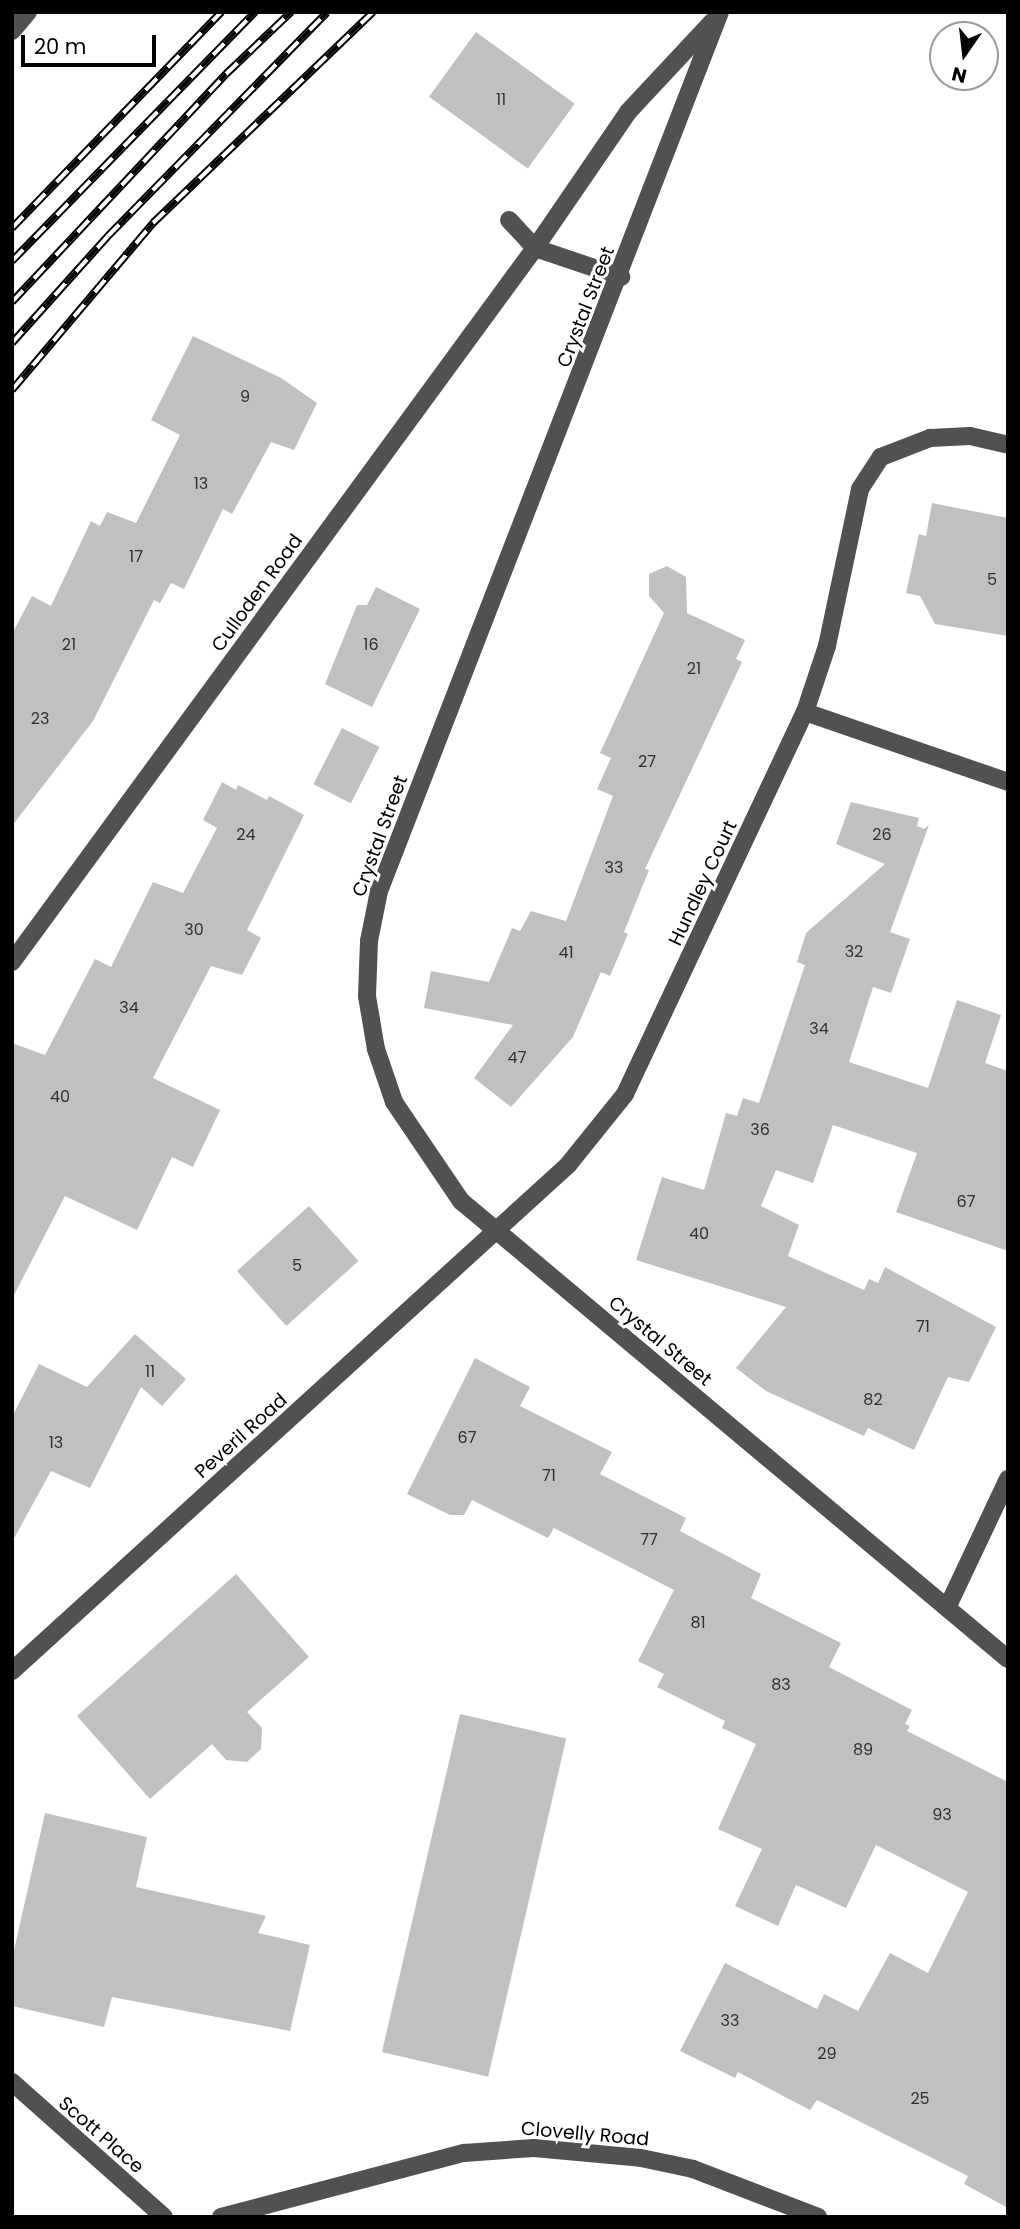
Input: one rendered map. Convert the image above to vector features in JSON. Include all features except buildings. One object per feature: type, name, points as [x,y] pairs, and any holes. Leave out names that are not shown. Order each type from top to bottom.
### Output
[{"type":"street","points":[[12,31],[28,12]]},
{"type":"street","name":"Culloden Road","points":[[12,961],[535,248],[628,112],[720,14]]},
{"type":"street","name":"Crystal Street","points":[[720,14],[621,277],[379,891],[369,942],[367,996],[376,1049],[394,1102],[461,1201],[1008,1659]]},
{"type":"street","points":[[509,220],[535,248],[621,277]]},
{"type":"street","name":"Hundley Court","points":[[498,1233],[568,1165],[625,1094],[804,712],[827,646],[860,489],[881,457],[930,438],[970,436],[1008,445]]},
{"type":"street","points":[[804,712],[1008,782]]},
{"type":"street","name":"Peveril Road","points":[[12,1671],[498,1233]]},
{"type":"street","points":[[947,1608],[1008,1479]]},
{"type":"street","name":"Scott Place","points":[[12,2082],[164,2217]]},
{"type":"street","name":"Clovelly Road","points":[[221,2217],[464,2153],[534,2148],[641,2158],[693,2169],[818,2217]]},
{"type":"railway","points":[[12,228],[221,12]]},
{"type":"railway","points":[[12,261],[255,12]]},
{"type":"railway","points":[[12,302],[226,74],[291,12]]},
{"type":"railway","points":[[12,343],[108,236],[327,12]]},
{"type":"railway","points":[[12,390],[153,223],[373,12]]}]
